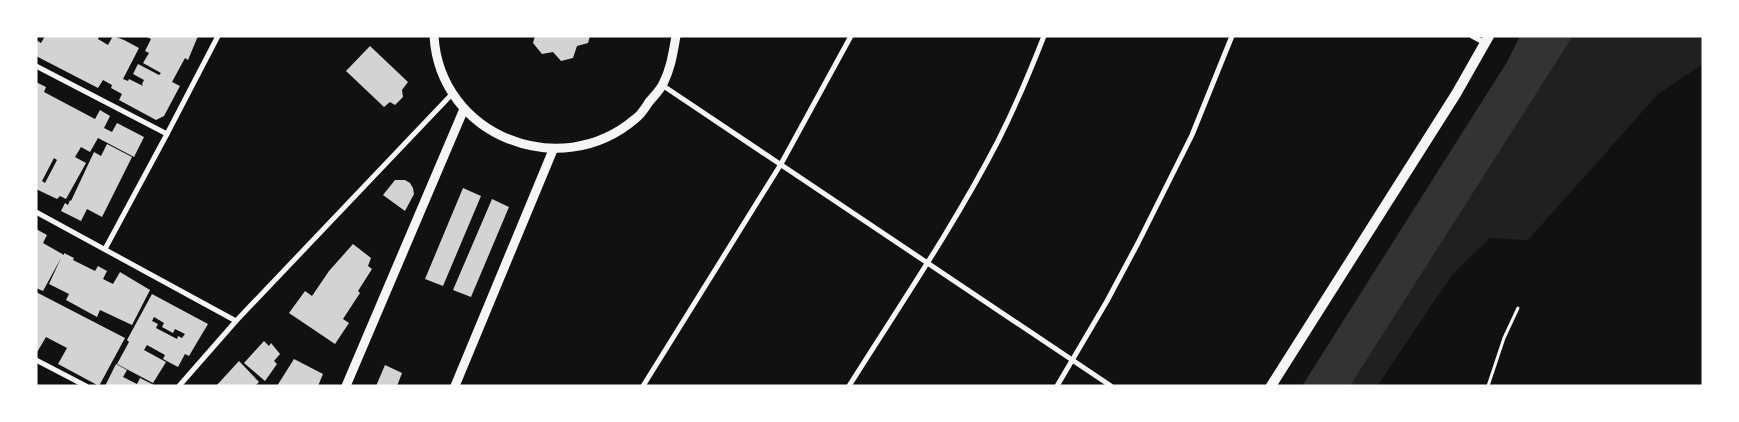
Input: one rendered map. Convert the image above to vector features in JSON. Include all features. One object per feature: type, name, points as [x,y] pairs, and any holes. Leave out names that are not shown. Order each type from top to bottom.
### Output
[{"type":"main road","points":[[1271,386],[1456,94],[1488,40]]},
{"type":"street","points":[[105,249],[168,134],[218,36]]},
{"type":"street","points":[[434,36],[441,71],[464,109],[490,130],[498,134],[520,144],[553,150],[584,146],[612,136],[636,119],[662,85],[670,66],[676,36]]},
{"type":"street","points":[[643,386],[781,164],[851,36]]},
{"type":"street","points":[[849,386],[958,212],[998,141],[1022,90],[1044,36]]},
{"type":"street","points":[[1057,386],[1138,243],[1188,144],[1232,36]]},
{"type":"street","points":[[1472,36],[1488,40]]},
{"type":"street","points":[[36,66],[168,134]]},
{"type":"street","points":[[662,85],[1112,386]]},
{"type":"street","points":[[179,386],[236,321],[453,93]]},
{"type":"street","points":[[346,386],[464,109]]},
{"type":"street","points":[[455,386],[553,150]]},
{"type":"street","points":[[36,212],[236,321]]},
{"type":"street","points":[[36,360],[86,386]]},
{"type":"lane","points":[[1488,386],[1504,338],[1518,308]]},
{"type":"shaded area","points":[[1520,36],[1573,36],[1350,386],[1302,386],[1507,62]]},
{"type":"shaded area","points":[[1573,36],[1703,36],[1703,64],[1658,94],[1528,240],[1490,238],[1452,275],[1377,386],[1350,386]]},
{"type":"building","points":[[45,36],[99,36],[98,39],[108,45],[113,36],[124,40],[139,48],[123,79],[128,81],[129,79],[143,86],[144,80],[133,74],[138,64],[159,75],[161,73],[143,63],[149,53],[145,51],[151,39],[145,36],[198,36],[188,60],[185,58],[172,82],[180,86],[164,116],[156,120],[119,100],[122,94],[111,88],[112,85],[103,80],[98,88],[36,56],[36,40],[41,43]]},
{"type":"building","points":[[535,36],[590,36],[588,43],[577,46],[573,58],[561,61],[553,52],[542,54],[533,43]]},
{"type":"building","points":[[370,46],[408,82],[402,90],[403,97],[395,105],[390,102],[384,107],[346,71]]},
{"type":"building","points":[[36,82],[46,87],[44,92],[95,119],[100,110],[110,116],[104,128],[112,132],[117,123],[144,137],[134,157],[98,138],[90,152],[81,147],[75,157],[86,163],[66,199],[60,196],[57,199],[36,189]],"holes":[[[54,158],[57,160],[45,183],[42,181]]]},
{"type":"building","points":[[107,144],[132,157],[102,217],[87,209],[81,221],[61,211],[65,203],[68,205],[71,201],[94,152],[101,156]]},
{"type":"building","points":[[395,180],[405,180],[413,188],[414,194],[405,211],[383,195]]},
{"type":"building","points":[[463,188],[481,196],[443,286],[425,279]]},
{"type":"building","points":[[492,199],[509,207],[471,297],[453,290]]},
{"type":"building","points":[[36,229],[47,235],[43,243],[95,271],[98,266],[107,271],[103,279],[113,284],[120,272],[150,290],[132,325],[100,310],[97,317],[66,300],[69,294],[49,284],[61,258],[43,291],[36,288]]},
{"type":"building","points":[[353,244],[371,258],[368,266],[372,269],[358,291],[360,293],[343,319],[349,323],[335,344],[289,313],[305,291],[312,296],[329,271]]},
{"type":"building","points":[[36,292],[125,338],[99,386],[58,364],[67,348],[46,337],[36,354]]},
{"type":"building","points":[[152,294],[208,324],[189,356],[185,354],[178,367],[163,359],[165,355],[147,345],[144,350],[166,362],[153,383],[117,364],[129,342],[127,340]],"holes":[[[154,317],[164,323],[162,327],[173,333],[175,329],[185,334],[182,338],[178,336],[177,339],[156,328],[158,324],[152,321]]]},
{"type":"building","points":[[264,341],[269,346],[271,343],[280,354],[274,361],[277,364],[265,381],[244,363]]},
{"type":"building","points":[[294,359],[323,374],[318,386],[277,386]]},
{"type":"building","points":[[239,361],[259,382],[255,386],[216,386]]},
{"type":"building","points":[[116,364],[127,370],[123,377],[137,384],[140,378],[156,386],[105,386]]},
{"type":"building","points":[[385,365],[402,373],[397,386],[376,386]]}]
